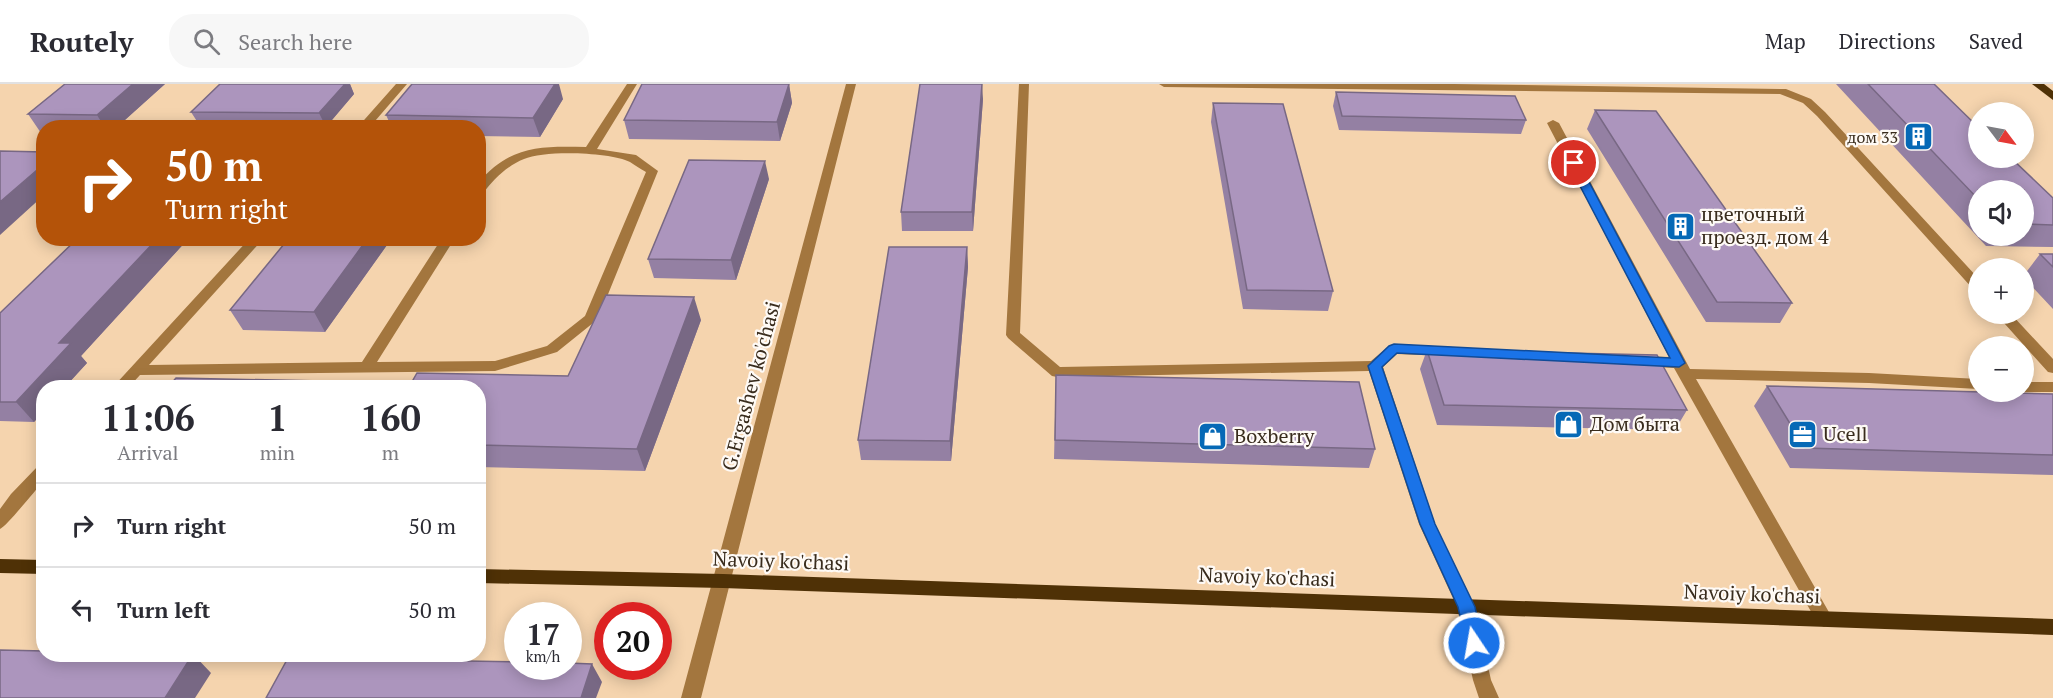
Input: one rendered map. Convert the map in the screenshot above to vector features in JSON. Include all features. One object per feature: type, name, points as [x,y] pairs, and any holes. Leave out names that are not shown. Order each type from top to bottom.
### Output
[{"type":"main road","points":[[2037,84],[2053,97]]},
{"type":"main road","points":[[0,566],[36,567]]},
{"type":"main road","name":"Navoiy ko'chasi","points":[[486,576],[723,581],[2053,627]]},
{"type":"street","points":[[369,120],[402,84]]},
{"type":"street","points":[[590,151],[632,84]]},
{"type":"street","name":"G.Ergashev ko'chasi","points":[[691,698],[851,84]]},
{"type":"street","points":[[1023,84],[1013,335],[1057,372],[1375,366],[1394,349],[1465,352]]},
{"type":"street","points":[[1164,84],[1704,87],[1782,92],[1807,101],[1821,114],[1968,275]]},
{"type":"street","points":[[1553,123],[1682,368],[1824,619]]},
{"type":"street","points":[[136,370],[495,366],[552,349],[591,319],[652,171],[632,158],[590,151],[530,152],[513,160],[486,180]]},
{"type":"street","points":[[127,380],[251,246]]},
{"type":"street","points":[[367,367],[444,246]]},
{"type":"street","points":[[2012,324],[2053,368]]},
{"type":"street","points":[[1619,360],[1682,368],[1968,383]]},
{"type":"street","points":[[1375,366],[1427,524],[1466,607],[1482,680],[1489,698]]},
{"type":"street","points":[[2034,387],[2053,387]]},
{"type":"street","points":[[0,522],[17,498],[36,478]]},
{"type":"building","points":[[65,84],[133,84],[97,115],[28,114]]},
{"type":"building","points":[[220,84],[345,84],[319,113],[191,112]]},
{"type":"building","points":[[412,84],[555,84],[533,118],[386,115]]},
{"type":"building","points":[[642,84],[789,84],[777,122],[624,120]]},
{"type":"building","points":[[920,84],[982,84],[972,212],[901,212]]},
{"type":"building","points":[[1868,84],[1934,84],[1968,117],[1968,168],[2022,168],[2053,198],[2053,225],[2034,224],[2034,180],[1968,180],[1968,189]]},
{"type":"building","points":[[1336,92],[1515,96],[1526,120],[1342,116]]},
{"type":"building","points":[[1213,103],[1283,104],[1333,291],[1247,290]]},
{"type":"building","points":[[1595,110],[1656,111],[1792,303],[1717,302]]},
{"type":"building","points":[[0,151],[36,152],[36,171],[0,202]]},
{"type":"building","points":[[689,160],[765,161],[731,260],[648,259]]},
{"type":"building","points":[[70,246],[150,246],[59,343],[71,343],[16,402],[0,402],[0,313]]},
{"type":"building","points":[[282,246],[362,246],[314,312],[230,310]]},
{"type":"building","points":[[889,247],[967,247],[950,441],[858,440]]},
{"type":"building","points":[[2040,254],[2053,254],[2053,267]]},
{"type":"building","points":[[606,295],[694,297],[637,449],[486,445],[486,380],[413,380],[417,373],[568,376]]},
{"type":"building","points":[[1427,350],[1657,355],[1687,410],[1444,405]]},
{"type":"building","points":[[1056,375],[1359,382],[1375,449],[1055,440]]},
{"type":"building","points":[[176,378],[272,380],[174,380]]},
{"type":"building","points":[[1767,386],[1968,392],[1968,402],[2034,402],[2034,393],[2053,394],[2053,455],[1805,448]]},
{"type":"building","points":[[0,650],[36,651],[36,662],[188,662],[165,698],[0,698]]},
{"type":"building","points":[[486,661],[504,662],[504,680],[582,680],[582,664],[592,664],[581,698],[266,698],[286,662]]},
{"type":"place","name":"дом 33","points":[[1919,137]]},
{"type":"place","name":"цветочный проезд. дом 4","points":[[1680,226]]},
{"type":"place","name":"Дом быта","points":[[1569,424]]},
{"type":"place","name":"Ucell","points":[[1802,434]]},
{"type":"place","name":"Boxberry","points":[[1213,436]]},
{"type":"route","points":[[1474,643],[1466,607],[1427,524],[1375,366],[1394,349],[1679,363],[1574,163]]}]
